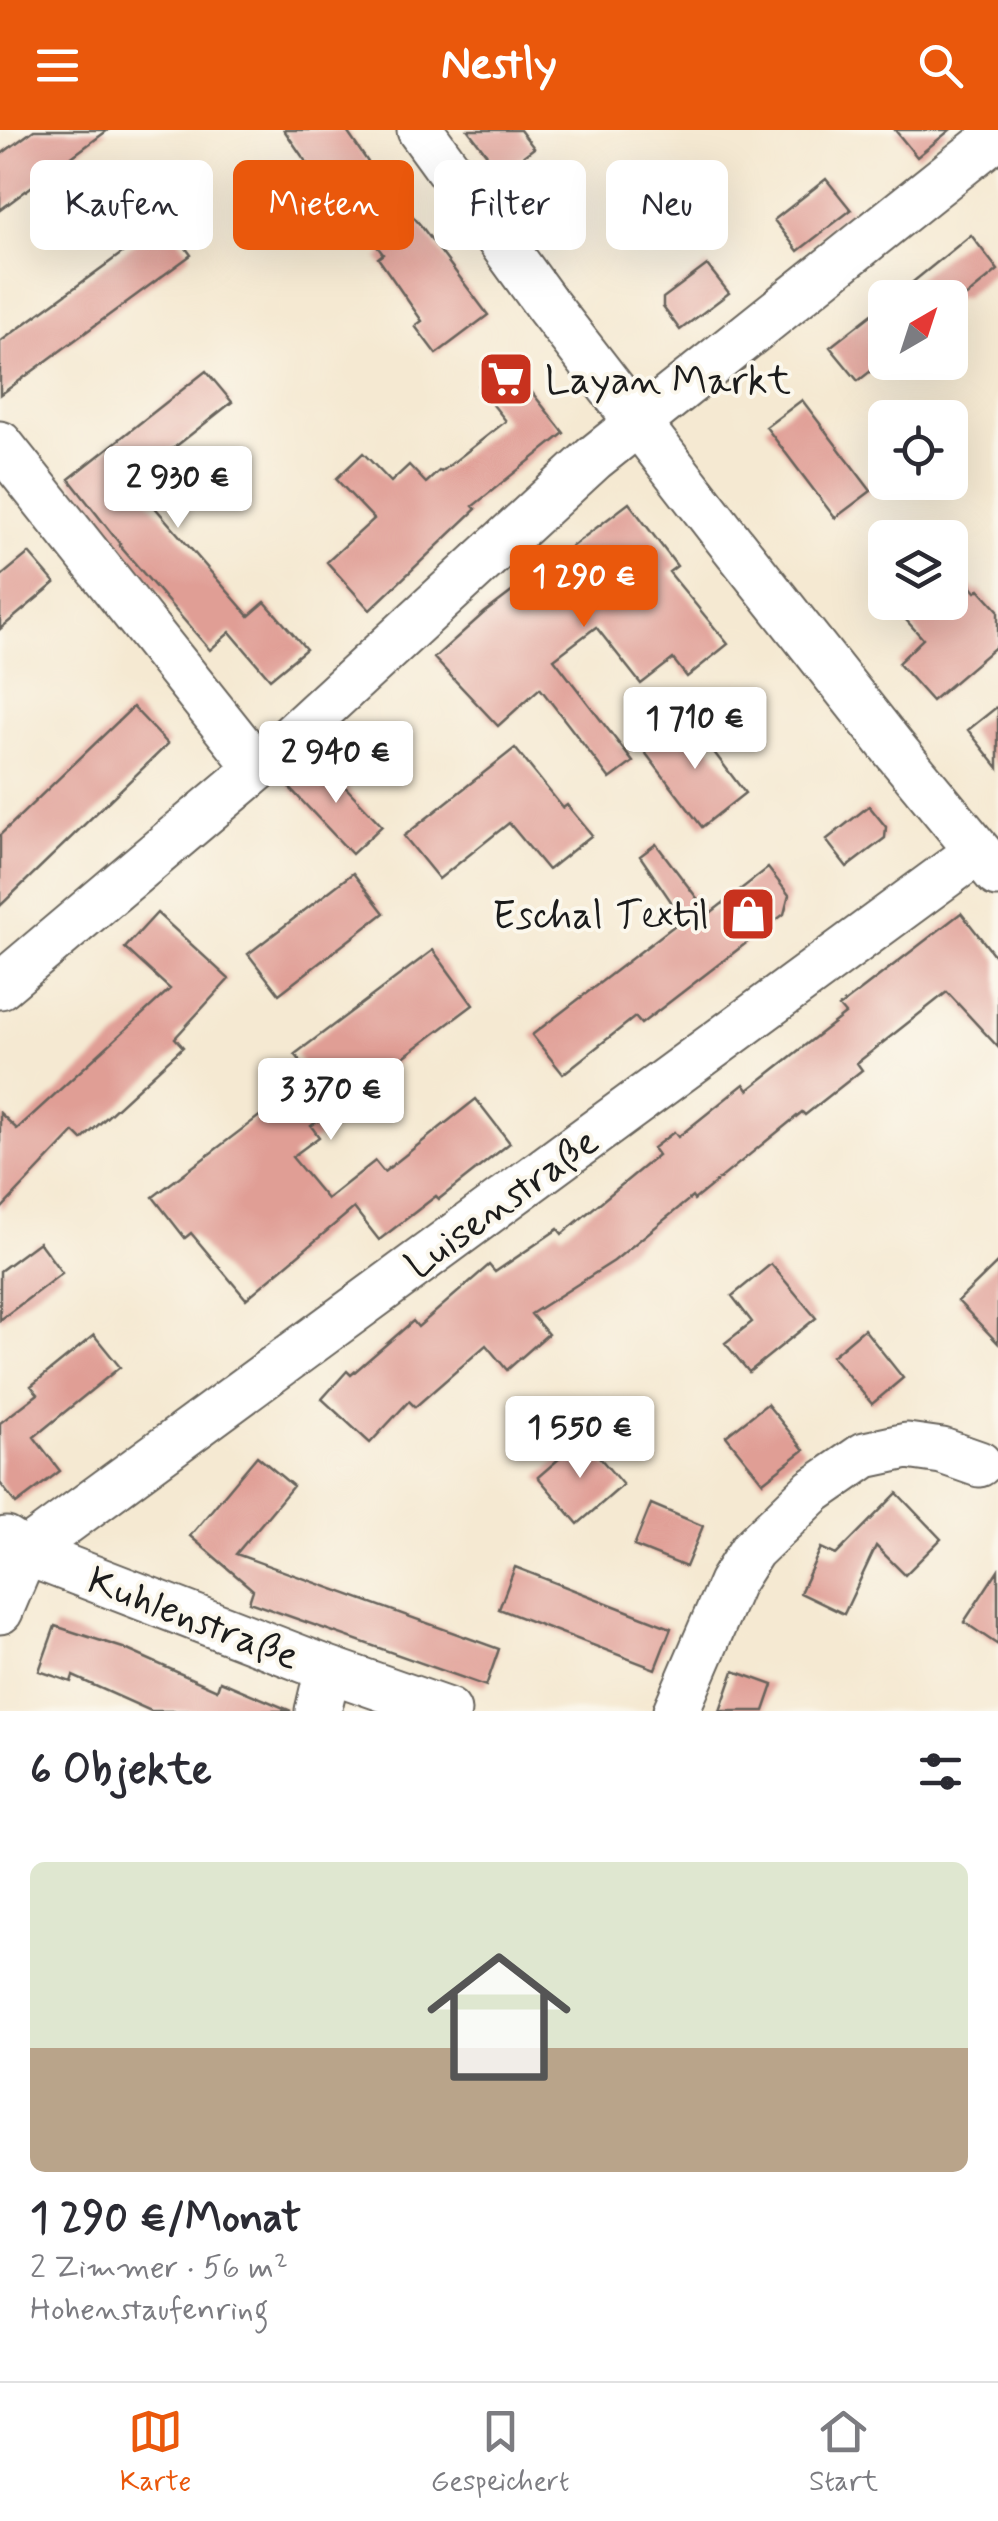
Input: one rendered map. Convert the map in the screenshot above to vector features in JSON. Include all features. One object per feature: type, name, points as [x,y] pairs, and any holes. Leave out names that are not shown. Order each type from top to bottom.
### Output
[{"type":"street","points":[[420,130],[547,305],[731,543],[988,864]]},
{"type":"street","points":[[0,986],[258,768],[594,458],[998,135]]},
{"type":"street","points":[[0,444],[258,768]]},
{"type":"street","name":"Luisenstraße","points":[[13,1544],[988,864]]},
{"type":"street","points":[[676,1711],[731,1583],[752,1550],[813,1490],[866,1455],[906,1446],[942,1451],[978,1464]]},
{"type":"street","points":[[0,1611],[13,1544]]},
{"type":"street","name":"Kuhlenstraße","points":[[13,1544],[323,1690],[448,1711]]},
{"type":"building","points":[[34,130],[108,130],[68,160],[30,160],[30,188],[0,210],[0,155]]},
{"type":"building","points":[[284,130],[346,130],[367,160],[305,160]]},
{"type":"building","points":[[468,130],[520,130],[534,148],[518,160],[491,160]]},
{"type":"building","points":[[895,130],[950,130],[917,157]]},
{"type":"building","points":[[826,179],[851,210],[798,251],[774,220]]},
{"type":"building","points":[[414,218],[434,243],[434,250],[439,250],[488,315],[436,354],[415,326],[422,321],[378,258],[383,254],[380,250],[414,250]]},
{"type":"building","points":[[971,235],[998,270],[968,295],[968,280],[915,280]]},
{"type":"building","points":[[126,250],[187,250],[191,255],[0,395],[0,342]]},
{"type":"building","points":[[707,265],[729,293],[680,330],[663,307],[663,298]]},
{"type":"building","points":[[868,317],[868,373],[858,381],[830,347]]},
{"type":"building","points":[[508,362],[564,433],[473,506],[476,509],[370,610],[327,562],[374,519],[336,479],[363,453],[391,482],[409,465],[426,483],[506,421],[478,386]]},
{"type":"building","points":[[206,371],[232,402],[132,481],[249,616],[265,602],[306,649],[270,679],[230,632],[210,650],[119,545],[69,479]]},
{"type":"building","points":[[802,400],[868,487],[868,493],[835,518],[766,427]]},
{"type":"building","points":[[629,503],[677,566],[669,572],[728,644],[687,677],[673,659],[641,684],[596,627],[554,659],[633,762],[610,779],[540,688],[498,726],[434,658],[484,613]]},
{"type":"building","points":[[29,553],[55,583],[0,629],[0,577]]},
{"type":"building","points":[[968,583],[998,610],[998,645],[932,701],[898,663],[923,639],[906,620],[968,620]]},
{"type":"building","points":[[998,706],[998,768],[968,730]]},
{"type":"building","points":[[133,707],[168,744],[0,906],[0,835]]},
{"type":"building","points":[[688,718],[745,793],[702,827],[644,751]]},
{"type":"building","points":[[515,748],[563,808],[567,805],[592,835],[548,870],[509,823],[439,879],[404,836]]},
{"type":"building","points":[[319,759],[382,826],[352,854],[289,787]]},
{"type":"building","points":[[869,806],[886,827],[885,838],[847,867],[826,840]]},
{"type":"building","points":[[656,844],[709,914],[768,868],[789,895],[784,914],[641,1024],[635,1017],[563,1074],[532,1035],[683,919],[640,856]]},
{"type":"building","points":[[353,873],[384,913],[279,994],[248,954]]},
{"type":"building","points":[[157,913],[229,979],[175,1038],[183,1047],[82,1140],[74,1132],[0,1210],[0,1113],[17,1129],[170,989],[125,948]]},
{"type":"building","points":[[961,913],[998,960],[998,1047],[947,992],[857,1063],[862,1070],[805,1115],[802,1112],[614,1261],[531,1314],[548,1334],[507,1370],[486,1345],[415,1407],[409,1401],[370,1443],[322,1399],[347,1371],[351,1375],[413,1321],[418,1327],[489,1265],[495,1272],[558,1229],[562,1234],[658,1155],[653,1148],[674,1132],[678,1137],[744,1084],[748,1090],[845,1014],[839,1007]]},
{"type":"building","points":[[433,950],[473,1005],[311,1126],[319,1137],[292,1157],[327,1199],[375,1161],[384,1172],[476,1099],[510,1143],[379,1240],[354,1208],[246,1299],[191,1233],[185,1238],[153,1197],[312,1076],[295,1054]]},
{"type":"building","points":[[39,1242],[62,1273],[0,1320],[0,1271]]},
{"type":"building","points":[[998,1262],[998,1343],[958,1301]]},
{"type":"building","points":[[771,1264],[816,1318],[749,1372],[725,1343],[752,1322],[732,1296]]},
{"type":"building","points":[[864,1329],[903,1378],[872,1404],[832,1356]]},
{"type":"building","points":[[94,1335],[120,1367],[34,1437],[60,1471],[16,1504],[0,1483],[0,1423],[38,1394],[31,1386]]},
{"type":"building","points":[[767,1404],[804,1450],[763,1482],[726,1436]]},
{"type":"building","points":[[583,1438],[623,1485],[578,1524],[538,1477]]},
{"type":"building","points":[[257,1456],[293,1486],[236,1554],[499,1649],[486,1686],[249,1602],[253,1590],[190,1536]]},
{"type":"building","points":[[897,1493],[941,1539],[905,1575],[876,1546],[844,1614],[800,1593],[821,1548],[836,1555]]},
{"type":"building","points":[[651,1504],[703,1526],[686,1567],[634,1546]]},
{"type":"building","points":[[515,1567],[671,1628],[655,1669],[499,1609]]},
{"type":"building","points":[[998,1570],[998,1645],[964,1622]]},
{"type":"building","points":[[55,1626],[123,1648],[217,1690],[220,1681],[291,1711],[151,1711],[73,1676],[71,1682],[39,1671]]},
{"type":"building","points":[[734,1671],[773,1685],[764,1711],[720,1711]]},
{"type":"place","name":"Layan Markt","points":[[506,379]]},
{"type":"place","name":"Eschal Textil","points":[[748,914]]}]
